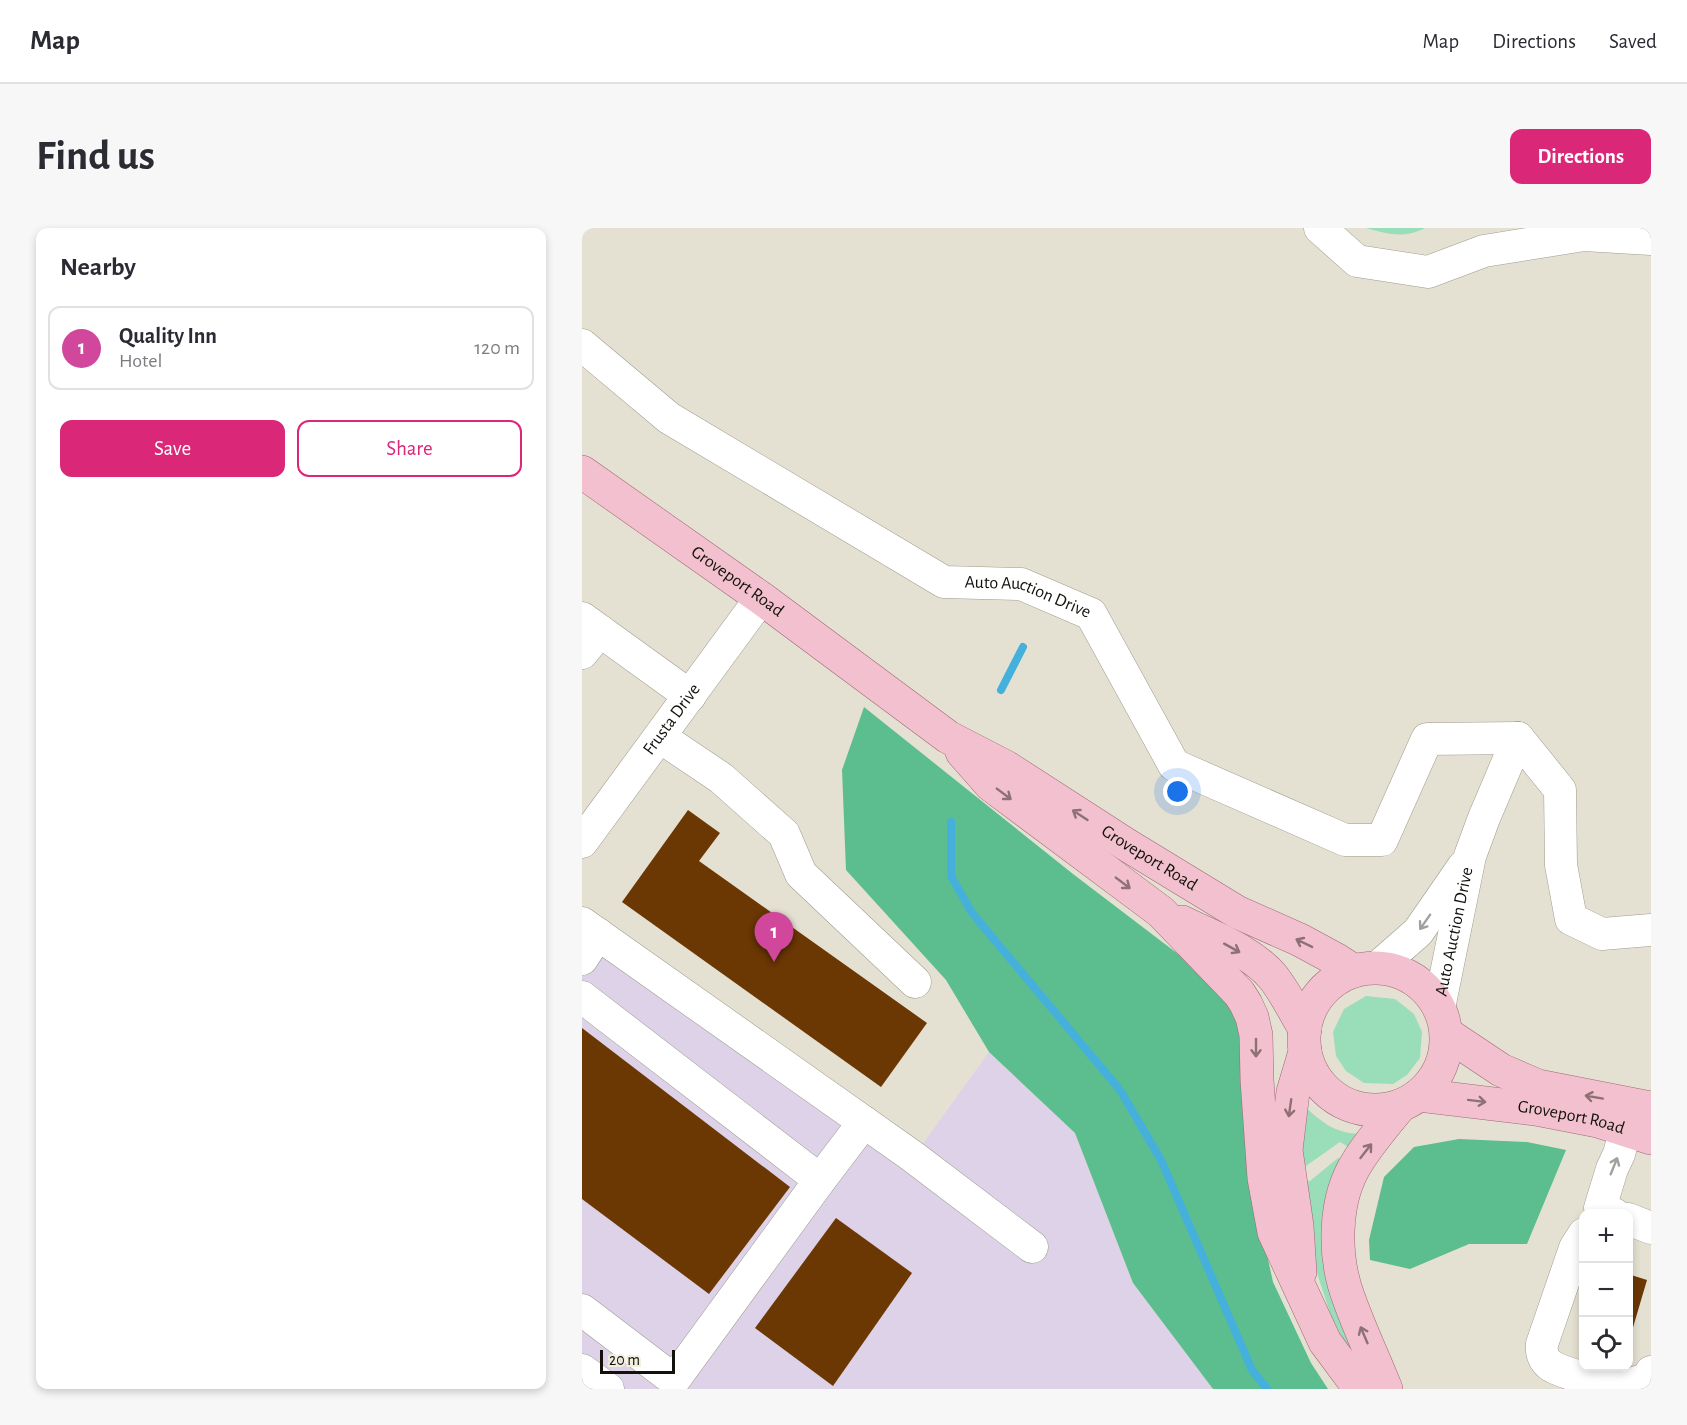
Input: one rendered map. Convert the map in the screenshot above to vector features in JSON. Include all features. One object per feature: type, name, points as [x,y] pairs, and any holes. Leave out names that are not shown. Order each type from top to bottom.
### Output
[{"type":"main road","name":"Groveport Road","points":[[582,472],[761,598],[948,737],[1006,767],[1136,851],[1237,912],[1300,940],[1337,960],[1366,970]]},
{"type":"main road","name":"Groveport Road","points":[[948,737],[992,785],[1161,912],[1239,993],[1252,1017],[1256,1035],[1264,1178],[1274,1232],[1325,1342],[1354,1381],[1364,1389]]},
{"type":"main road","name":"Groveport Road","points":[[1161,912],[1232,947],[1253,960],[1273,977],[1305,1040],[1293,1092],[1286,1150],[1297,1226],[1302,1295]]},
{"type":"main road","points":[[1386,1389],[1348,1298],[1340,1267],[1339,1215],[1346,1184],[1358,1161],[1410,1101],[1430,1085],[1440,1070],[1446,1052],[1443,1021],[1429,992],[1414,980],[1397,971],[1366,970],[1336,980],[1321,993],[1310,1010],[1305,1040],[1314,1075],[1328,1092],[1347,1105],[1371,1110],[1410,1101]]},
{"type":"main road","name":"Groveport Road","points":[[1443,1021],[1501,1071],[1538,1086],[1640,1120]]},
{"type":"main road","name":"Groveport Road","points":[[1410,1101],[1536,1109],[1598,1121],[1640,1120]]},
{"type":"street","points":[[1320,228],[1357,261],[1428,272],[1484,251],[1584,235],[1651,239]]},
{"type":"street","name":"Auto Auction Drive","points":[[582,345],[669,418],[944,582],[1021,584],[1091,614],[1174,765],[1345,840],[1382,840],[1427,739],[1518,738],[1470,856],[1443,1021]]},
{"type":"street","name":"Frusta Drive","points":[[582,842],[761,598]]},
{"type":"street","points":[[588,634],[690,696]]},
{"type":"street","points":[[660,737],[721,778],[784,834],[801,874],[915,982]]},
{"type":"street","points":[[1518,738],[1560,790],[1561,866],[1571,920],[1602,934],[1651,930]]},
{"type":"street","name":"Auto Auction Drive","points":[[1366,970],[1418,932],[1470,856]]},
{"type":"street","points":[[588,939],[864,1122],[1032,1247]]},
{"type":"street","points":[[582,997],[820,1180]]},
{"type":"street","points":[[1610,1209],[1612,1169],[1640,1120]]},
{"type":"street","points":[[582,1310],[674,1380],[864,1122]]},
{"type":"street","points":[[1633,1222],[1651,1228]]},
{"type":"street","points":[[1579,1242],[1542,1344],[1544,1358],[1557,1369],[1610,1385],[1634,1384],[1650,1374]]},
{"type":"street","points":[[582,1370],[608,1389]]},
{"type":"shaded area","points":[[582,909],[922,1145],[989,1052],[1075,1133],[1133,1283],[1213,1389],[582,1389]]},
{"type":"green space","points":[[1366,228],[1425,228],[1410,233],[1388,234]]},
{"type":"green space","points":[[864,707],[1073,874],[1220,986],[1247,1034],[1253,1191],[1273,1282],[1311,1363],[1328,1389],[1213,1389],[1133,1283],[1075,1133],[989,1052],[946,980],[846,870],[842,770]]},
{"type":"green space","points":[[1366,996],[1395,999],[1414,1014],[1422,1032],[1420,1058],[1407,1075],[1393,1084],[1364,1083],[1346,1071],[1336,1056],[1333,1032],[1344,1009]]},
{"type":"green space","points":[[1304,1106],[1329,1126],[1359,1134],[1350,1148],[1340,1142],[1303,1168],[1300,1128]]},
{"type":"green space","points":[[1459,1139],[1527,1142],[1566,1150],[1527,1244],[1469,1244],[1410,1269],[1370,1260],[1369,1240],[1384,1177],[1414,1147]]},
{"type":"green space","points":[[1338,1158],[1344,1159],[1356,1349],[1349,1351],[1331,1316],[1316,1270],[1299,1183],[1310,1181]]},
{"type":"building","points":[[688,810],[720,833],[699,861],[927,1023],[881,1087],[622,902]]},
{"type":"building","points":[[582,1028],[790,1187],[709,1294],[582,1199]]},
{"type":"building","points":[[836,1218],[912,1273],[833,1386],[755,1328]]},
{"type":"building","points":[[1633,1276],[1647,1280],[1633,1327]]},
{"type":"waterway","points":[[1001,690],[1023,647]]},
{"type":"waterway","points":[[951,822],[951,876],[972,913],[1120,1090],[1161,1160],[1252,1370],[1267,1389]]},
{"type":"place","name":"Quality Inn","points":[[774,962]]}]
